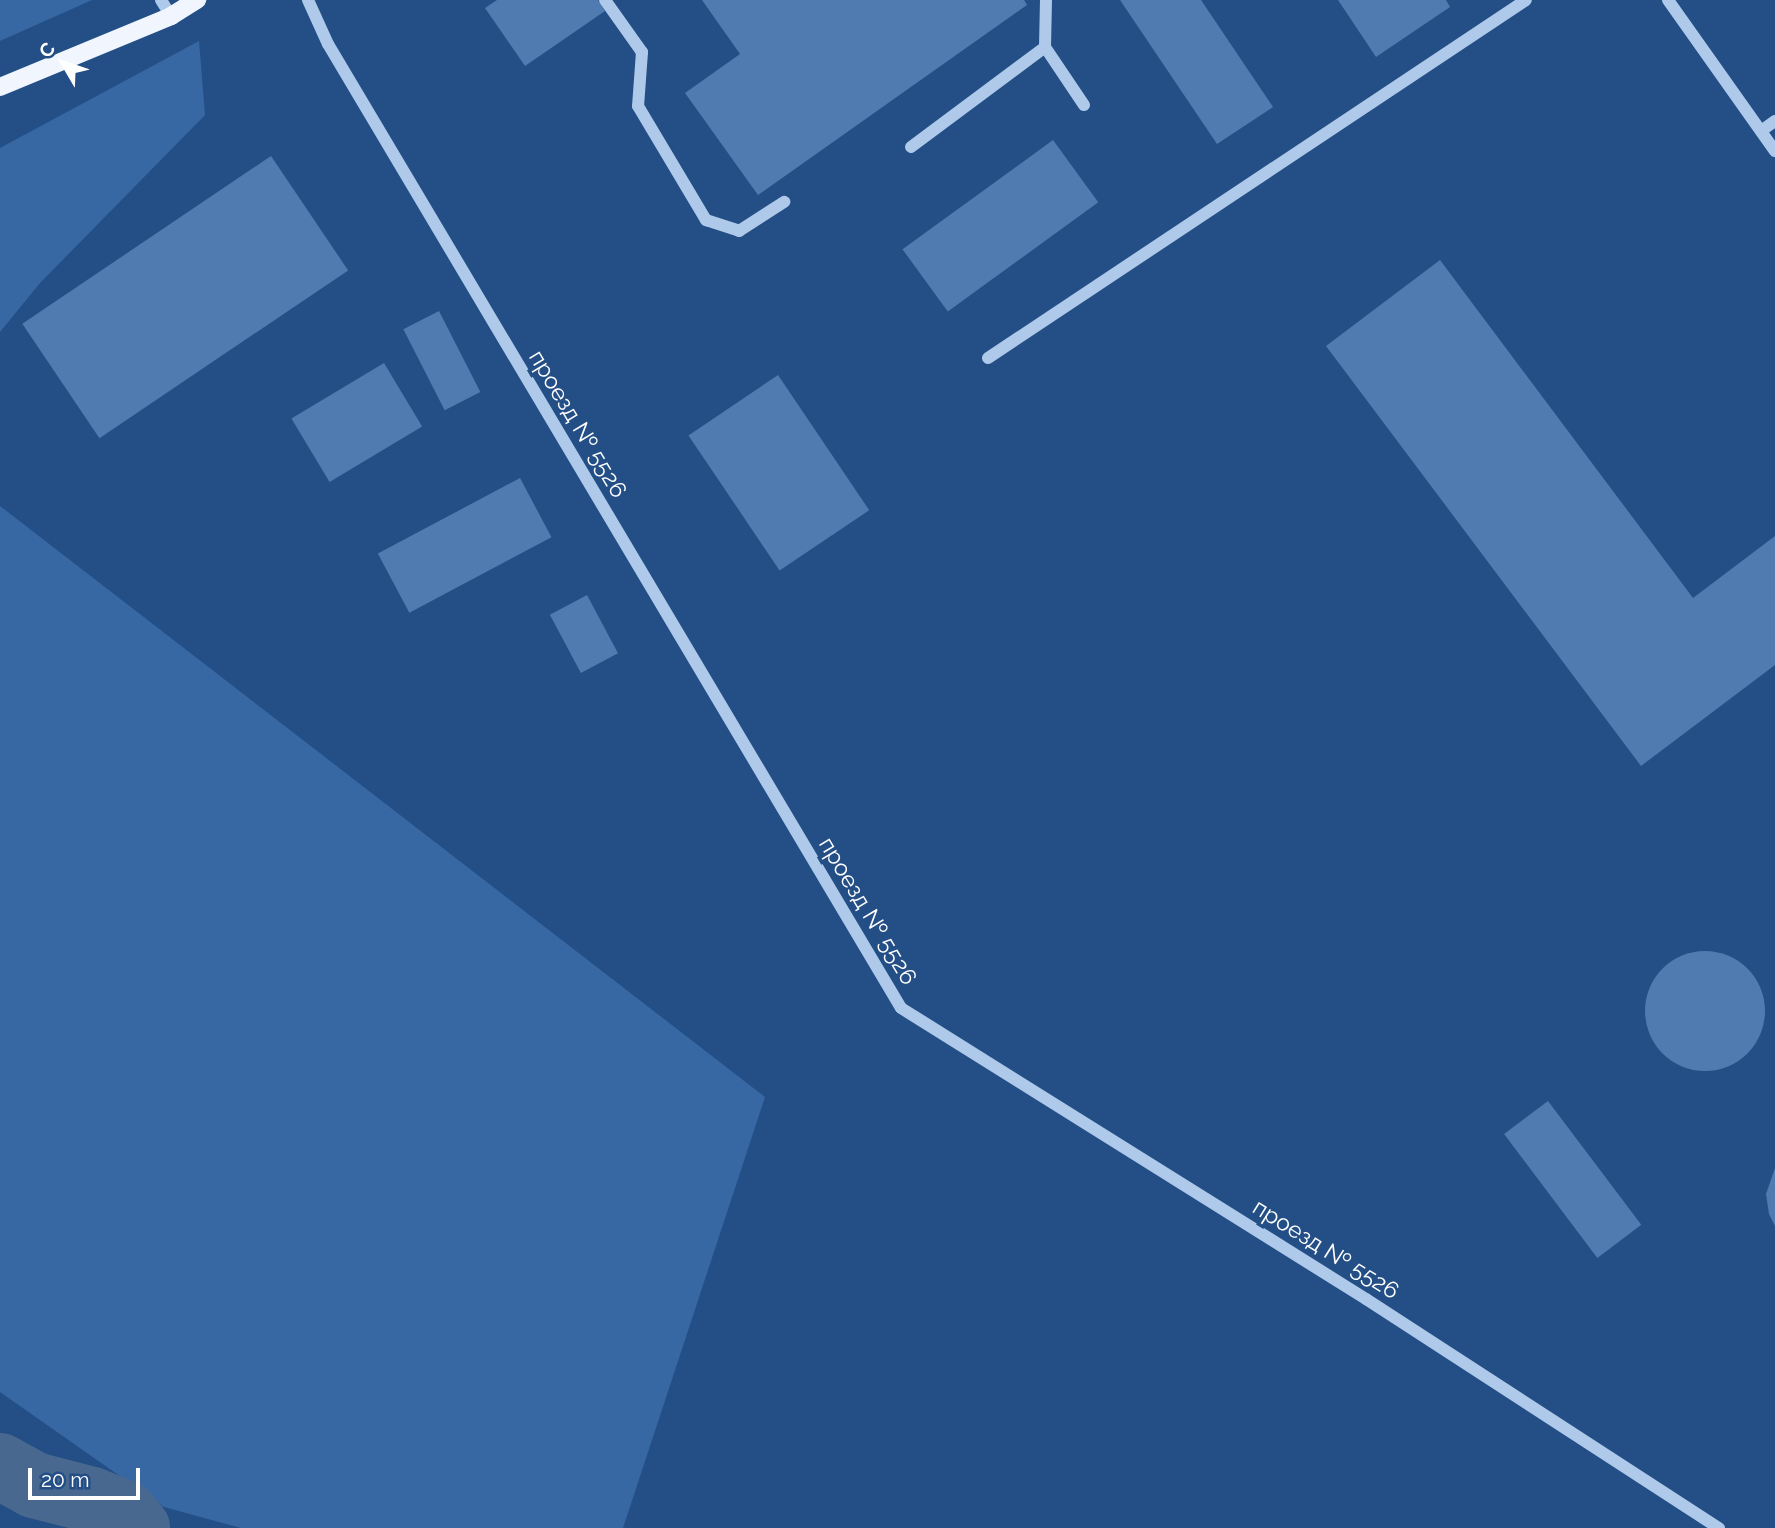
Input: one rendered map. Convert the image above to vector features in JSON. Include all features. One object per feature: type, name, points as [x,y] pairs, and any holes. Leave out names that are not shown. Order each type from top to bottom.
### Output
[{"type":"main road","points":[[0,87],[166,8],[197,0]]},
{"type":"street","name":"проезд № 5526","points":[[308,0],[335,56],[901,1008],[1366,1299],[1719,1528]]},
{"type":"street","points":[[605,0],[642,52],[638,106],[706,220],[739,231],[784,202]]},
{"type":"street","points":[[1046,0],[1045,47],[1084,106]]},
{"type":"street","points":[[988,358],[1526,0]]},
{"type":"street","points":[[1668,0],[1775,150]]},
{"type":"street","points":[[911,147],[1045,47]]},
{"type":"street","points":[[1761,131],[1775,121]]},
{"type":"shaded area","points":[[0,0],[92,0],[0,41]]},
{"type":"shaded area","points":[[199,41],[205,115],[40,283],[0,332],[0,148]]},
{"type":"shaded area","points":[[0,506],[765,1097],[623,1528],[241,1528],[164,1507],[0,1392]]},
{"type":"building","points":[[497,0],[598,0],[605,11],[525,66],[485,8]]},
{"type":"building","points":[[702,0],[1024,0],[1027,5],[758,195],[685,93],[740,54]]},
{"type":"building","points":[[1120,0],[1201,0],[1273,107],[1217,144]]},
{"type":"building","points":[[1338,0],[1446,0],[1450,7],[1376,57]]},
{"type":"building","points":[[1053,140],[1098,202],[948,312],[903,249]]},
{"type":"building","points":[[271,156],[348,270],[99,438],[22,324]]},
{"type":"building","points":[[1440,260],[1693,598],[1775,536],[1775,665],[1641,766],[1326,346]]},
{"type":"building","points":[[439,311],[480,392],[445,410],[403,329]]},
{"type":"building","points":[[384,363],[422,426],[330,482],[291,419]]},
{"type":"building","points":[[778,375],[869,510],[780,571],[688,435]]},
{"type":"building","points":[[520,478],[551,537],[409,613],[378,554]]},
{"type":"building","points":[[587,595],[618,653],[581,673],[550,615]]},
{"type":"building","points":[[1705,951],[1728,956],[1747,969],[1760,988],[1765,1011],[1760,1034],[1747,1053],[1728,1066],[1705,1071],[1682,1066],[1663,1053],[1650,1034],[1645,1011],[1650,988],[1663,969],[1682,956]]},
{"type":"building","points":[[1548,1101],[1641,1225],[1597,1258],[1504,1134]]},
{"type":"building","points":[[1775,1168],[1775,1226],[1769,1214],[1766,1194]]},
{"type":"waterway","points":[[0,1466],[34,1485],[92,1500],[124,1513],[137,1528]]}]
